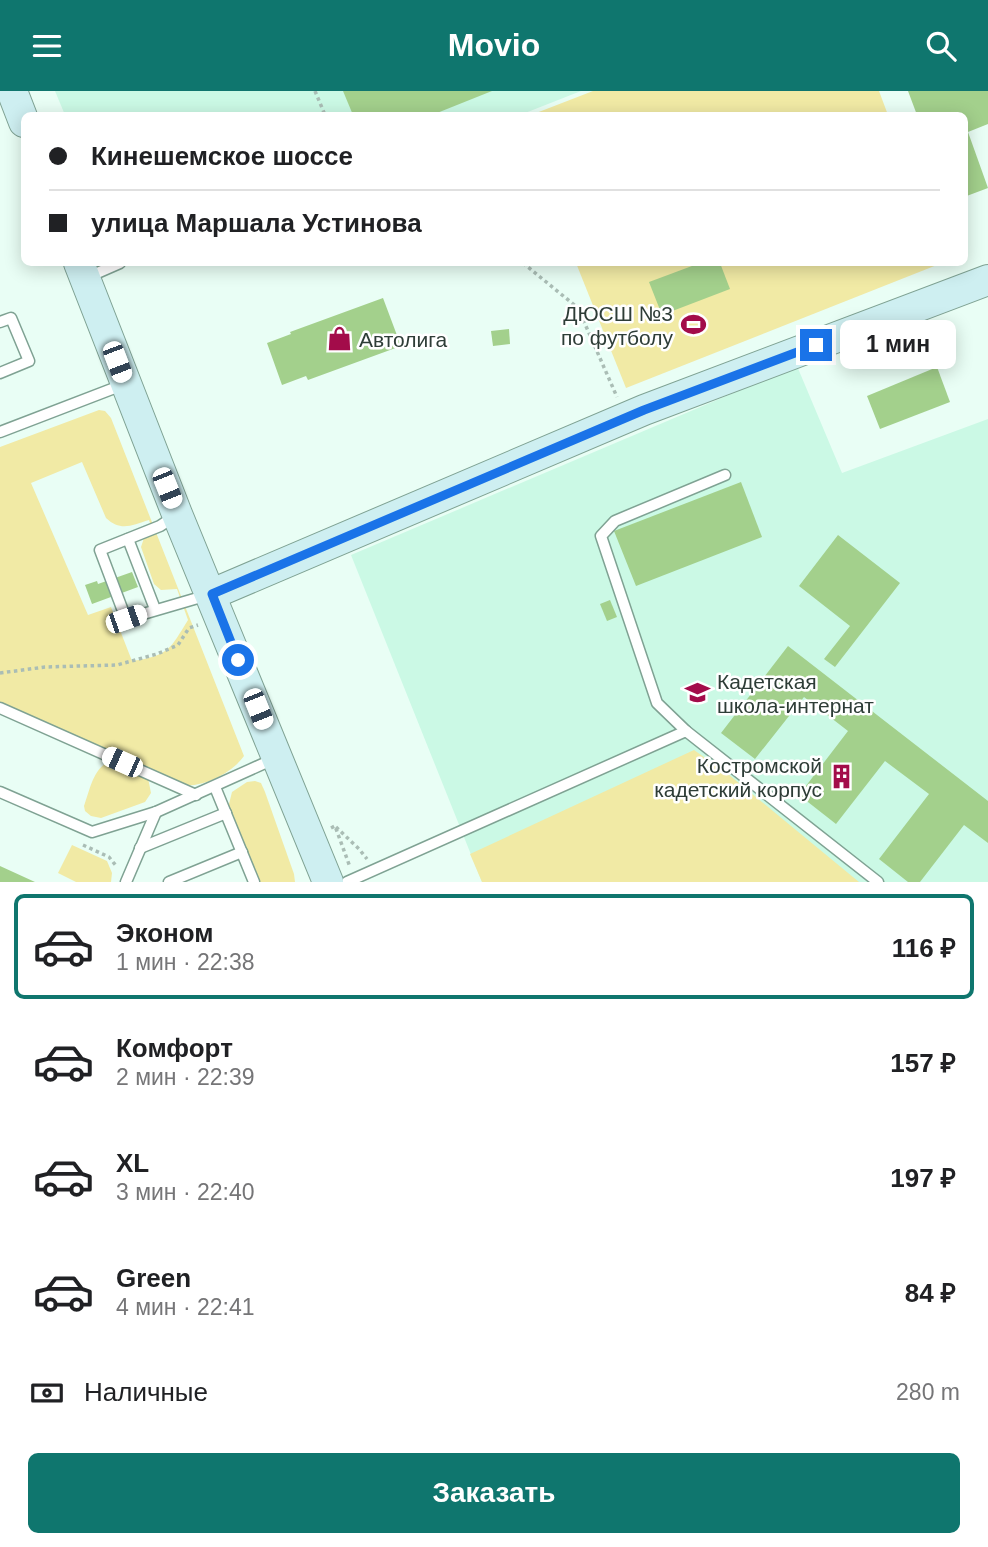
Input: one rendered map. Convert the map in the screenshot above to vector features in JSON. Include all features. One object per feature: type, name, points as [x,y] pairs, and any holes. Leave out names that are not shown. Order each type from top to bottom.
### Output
[{"type":"street","points":[[12,91],[21,114]]},
{"type":"street","points":[[82,270],[177,514],[328,882]]},
{"type":"street","points":[[212,594],[626,418],[988,280]]},
{"type":"lane","points":[[82,270],[104,266]]},
{"type":"lane","points":[[0,322],[11,318],[29,361],[0,373]]},
{"type":"lane","points":[[0,432],[126,384]]},
{"type":"lane","points":[[725,475],[615,521],[601,536],[657,703],[686,731],[878,882]]},
{"type":"lane","points":[[177,514],[160,526],[100,550],[126,619],[212,594]]},
{"type":"lane","points":[[128,539],[155,610]]},
{"type":"lane","points":[[0,708],[196,795]]},
{"type":"lane","points":[[347,882],[686,731]]},
{"type":"lane","points":[[0,792],[92,832],[156,812],[277,758]]},
{"type":"lane","points":[[215,787],[254,882]]},
{"type":"lane","points":[[122,879],[156,812]]},
{"type":"lane","points":[[140,848],[226,813]]},
{"type":"lane","points":[[169,882],[242,852]]},
{"type":"path","points":[[315,91],[324,112]]},
{"type":"path","points":[[527,266],[578,308],[626,418]]},
{"type":"path","points":[[0,673],[45,667],[117,666],[178,645],[189,628],[198,625]]},
{"type":"path","points":[[334,826],[359,849],[376,871]]},
{"type":"path","points":[[73,841],[109,857],[117,865],[122,879]]},
{"type":"shaded area","points":[[55,91],[581,91],[528,112],[64,112]]},
{"type":"shaded area","points":[[593,91],[879,91],[887,112],[539,112]]},
{"type":"shaded area","name":"ДЮСШ №3 по футболу","points":[[577,266],[934,266],[626,388]]},
{"type":"shaded area","name":"Кадетская школа-интернат","points":[[797,366],[842,473],[988,419],[988,882],[482,882],[351,555]]},
{"type":"shaded area","points":[[99,410],[105,411],[111,418],[244,756],[232,768],[208,782],[182,785],[0,703],[0,447]],"holes":[[[82,462],[106,518],[122,526],[149,520],[153,532],[145,535],[141,547],[154,584],[161,590],[177,589],[188,620],[172,644],[154,657],[132,661],[111,607],[88,615],[31,483]]]},
{"type":"shaded area","points":[[694,750],[728,774],[859,882],[482,882],[470,854]]},
{"type":"shaded area","points":[[114,761],[148,778],[151,793],[145,802],[101,818],[91,816],[84,806],[94,778],[102,767]]},
{"type":"shaded area","points":[[247,782],[261,783],[265,792],[295,882],[258,882],[228,808],[232,792]]},
{"type":"shaded area","points":[[72,845],[107,861],[112,873],[111,882],[76,882],[58,873]]},
{"type":"building","points":[[343,91],[492,91],[440,112],[352,112]]},
{"type":"building","points":[[908,91],[988,91],[988,124],[968,132],[968,112],[916,112]]},
{"type":"building","points":[[968,132],[988,188],[968,196]]},
{"type":"building","points":[[692,266],[721,266],[730,289],[662,315],[649,282]]},
{"type":"building","name":"Автолига","points":[[383,298],[401,346],[308,380],[306,376],[282,385],[267,343]]},
{"type":"building","points":[[509,329],[510,344],[493,346],[491,331]]},
{"type":"building","points":[[937,367],[950,402],[880,429],[867,396]]},
{"type":"building","points":[[741,482],[762,537],[636,586],[614,531]]},
{"type":"building","points":[[838,535],[900,583],[835,667],[824,659],[850,626],[799,586]]},
{"type":"building","points":[[132,572],[138,587],[92,604],[85,585],[97,581],[98,584]]},
{"type":"building","points":[[610,600],[617,617],[607,621],[600,604]]},
{"type":"building","name":"Костромской кадетский корпус","points":[[788,646],[988,801],[988,843],[964,825],[920,882],[908,882],[879,859],[929,794],[885,761],[836,824],[799,795],[848,731],[804,697],[755,759],[721,733]]},
{"type":"building","points":[[0,866],[35,882],[0,882]]},
{"type":"place","name":"ДЮСШ №3 по футболу","points":[[693,325]]},
{"type":"place","name":"Автолига","points":[[339,339]]},
{"type":"place","name":"Кадетская школа-интернат","points":[[697,693]]},
{"type":"place","name":"Костромской кадетский корпус","points":[[842,777]]},
{"type":"route","points":[[238,660],[212,594],[644,410],[816,345]]}]
